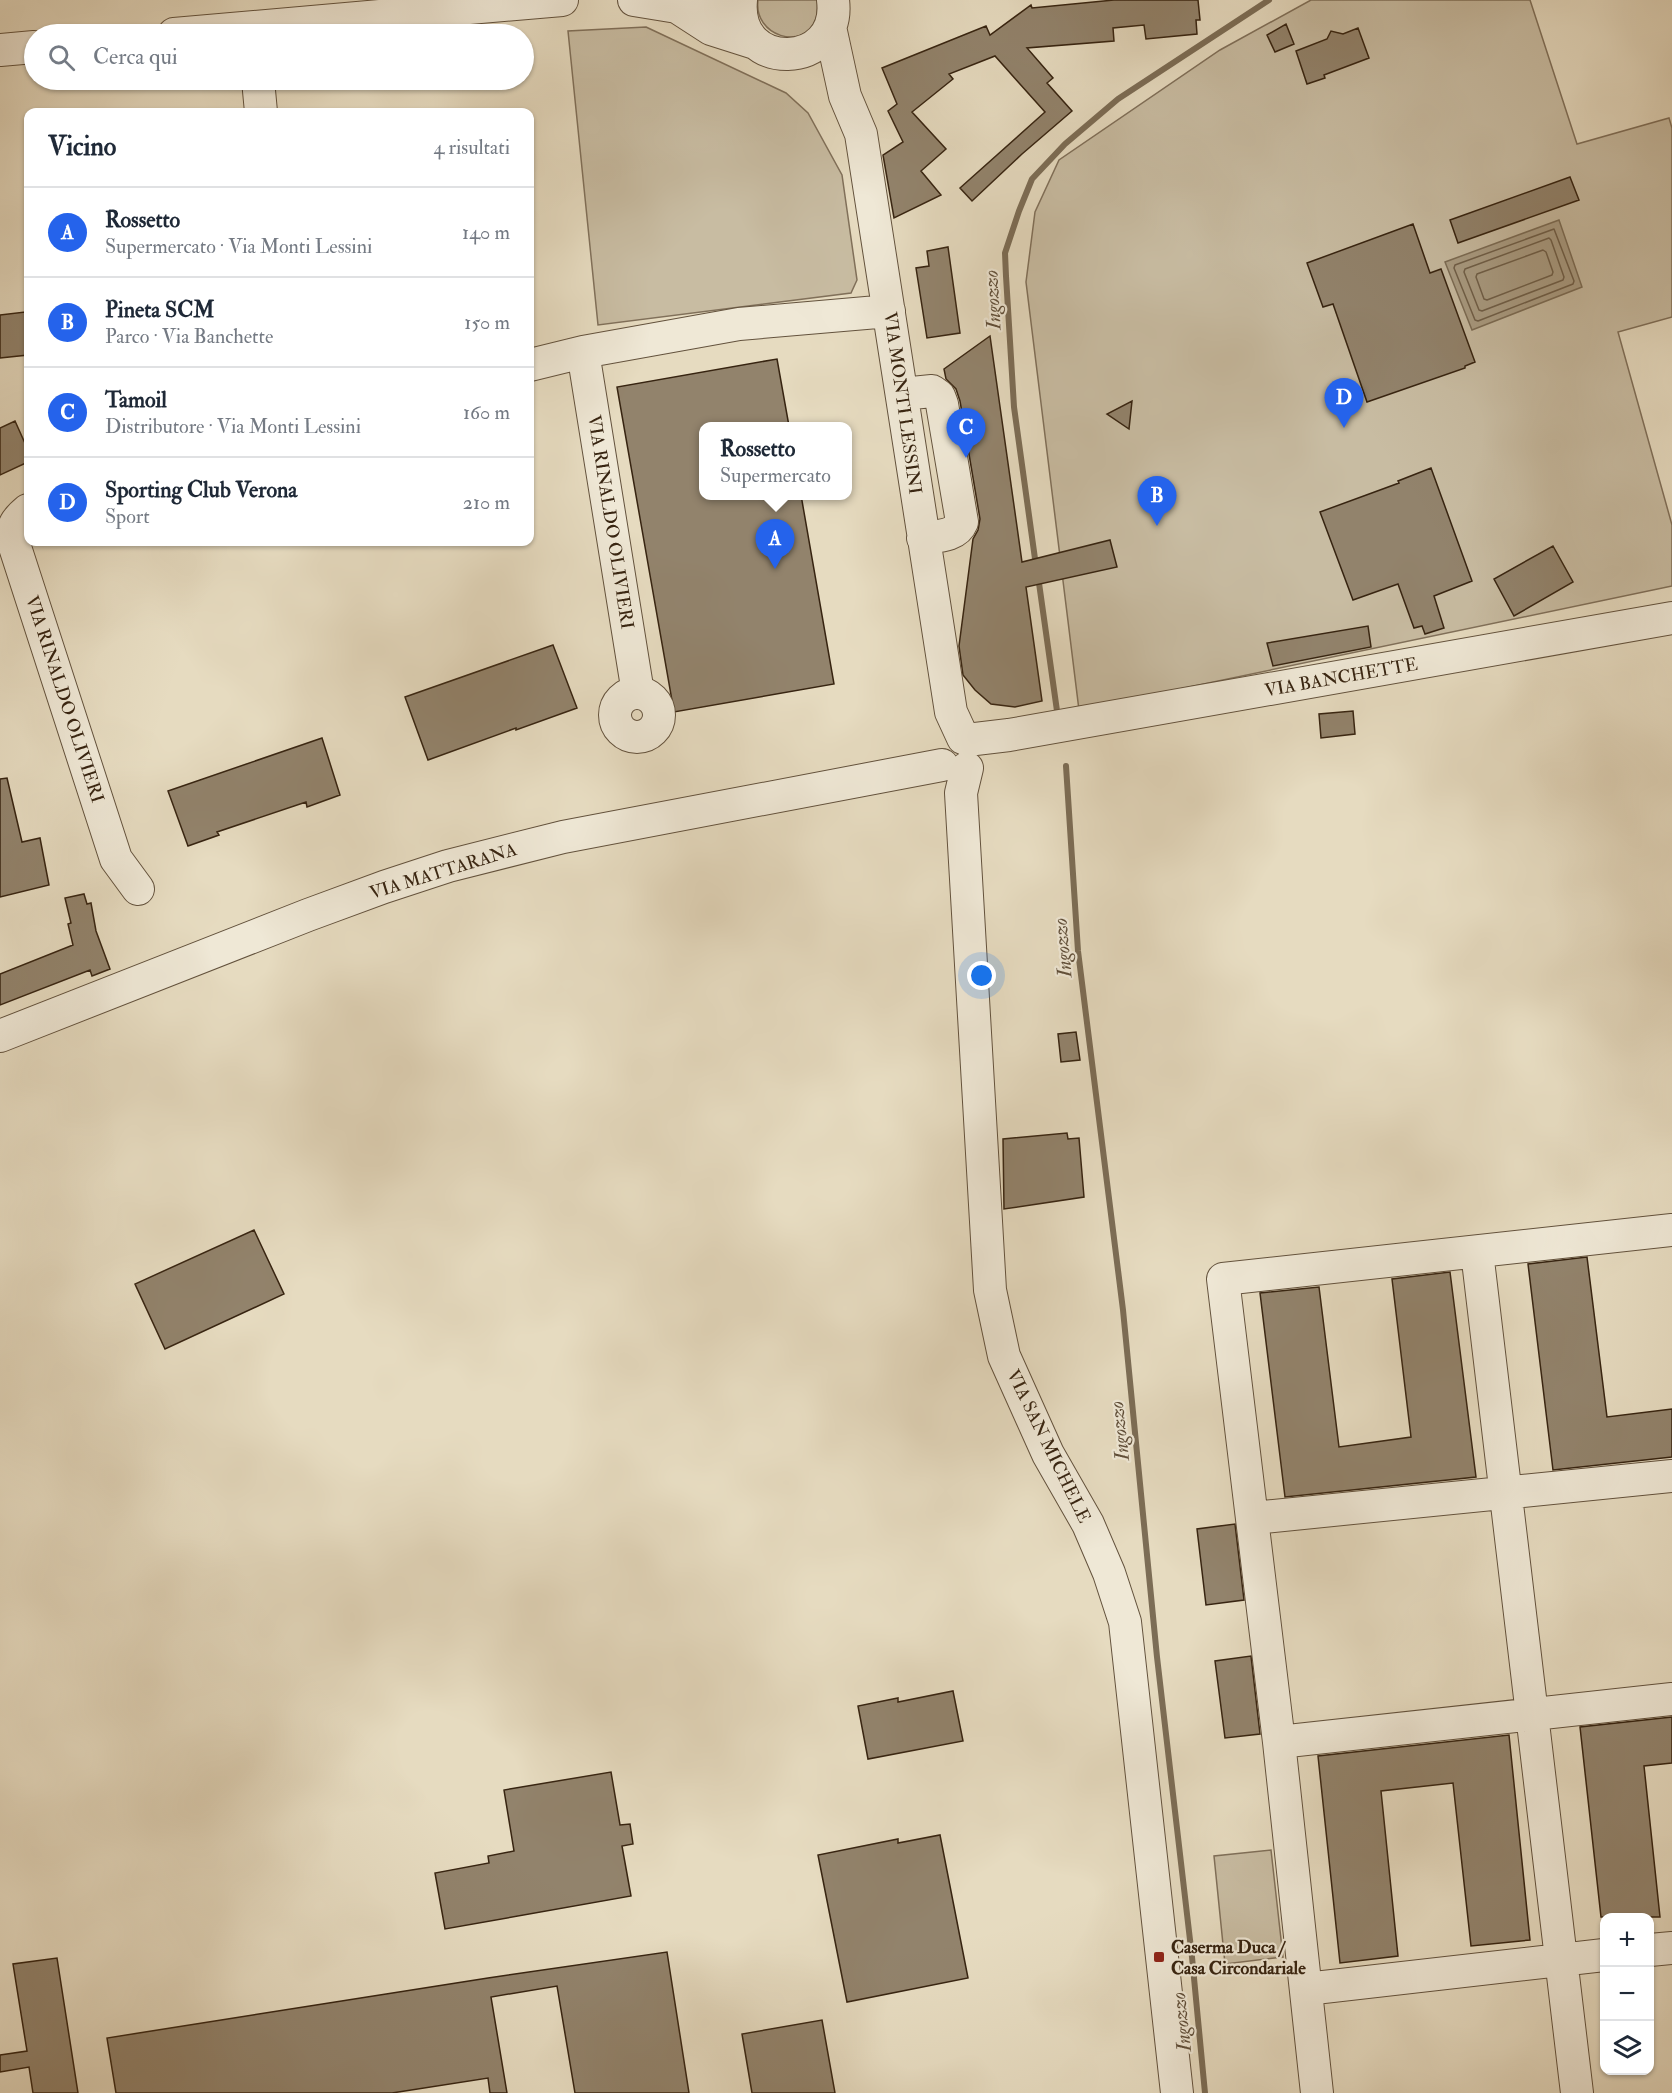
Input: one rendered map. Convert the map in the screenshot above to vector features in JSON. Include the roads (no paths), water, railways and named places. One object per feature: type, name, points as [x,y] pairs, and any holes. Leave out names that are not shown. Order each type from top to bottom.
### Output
[{"type":"street","points":[[324,24],[562,0]]},
{"type":"street","points":[[634,0],[677,7],[733,0]]},
{"type":"street","points":[[741,0],[742,22],[755,43]]},
{"type":"street","name":"VIA MONTI LESSINI","points":[[677,7],[711,29],[755,43],[778,55],[791,55],[813,67],[845,96]]},
{"type":"street","points":[[791,55],[804,52],[824,38],[835,10]]},
{"type":"street","name":"VIA MONTI LESSINI","points":[[835,10],[845,96],[861,134],[956,754]]},
{"type":"street","points":[[0,50],[24,48]]},
{"type":"street","points":[[259,90],[261,108]]},
{"type":"street","points":[[534,364],[583,352],[739,324],[889,311]]},
{"type":"street","name":"VIA RINALDO OLIVIERI","points":[[583,352],[638,693]]},
{"type":"street","name":"VIA RINALDO OLIVIERI","points":[[24,514],[17,520],[12,532],[13,541],[116,859],[138,889]]},
{"type":"street","name":"VIA BANCHETTE","points":[[956,754],[1010,735],[1672,618]]},
{"type":"street","name":"VIA MATTARANA","points":[[0,1036],[298,919],[448,866],[563,837],[905,772],[956,754]]},
{"type":"street","name":"VIA SAN MICHELE","points":[[956,754],[990,1290],[1004,1356],[1048,1454],[1088,1524],[1109,1573],[1125,1622],[1176,2093]]},
{"type":"street","points":[[1317,2093],[1279,1742],[1223,1279],[1672,1230]]},
{"type":"street","points":[[1477,1252],[1577,2093]]},
{"type":"street","points":[[1253,1518],[1672,1476]]},
{"type":"street","points":[[1279,1742],[1672,1699]]},
{"type":"street","points":[[1654,1950],[1672,1948]]},
{"type":"street","points":[[1306,1989],[1600,1956]]},
{"type":"water","points":[[1559,220],[1582,287],[1472,330],[1445,262]]},
{"type":"waterway","name":"Ingozzo","points":[[1036,566],[1014,407],[1005,253],[1032,179],[1065,144],[1118,99],[1269,0]]},
{"type":"waterway","name":"Ingozzo","points":[[1038,576],[1058,718]]},
{"type":"waterway","name":"Ingozzo","points":[[1066,766],[1078,951],[1123,1310],[1157,1657],[1192,1957],[1205,2093]]},
{"type":"place","name":"Sporting Club Verona","points":[[1344,428]]},
{"type":"place","name":"Tamoil","points":[[966,458]]},
{"type":"place","name":"Pineta SCM","points":[[1157,526]]},
{"type":"place","name":"Rossetto","points":[[775,569]]},
{"type":"place","name":"Caserma Duca / Casa Circondariale","points":[[1159,1957]]}]
